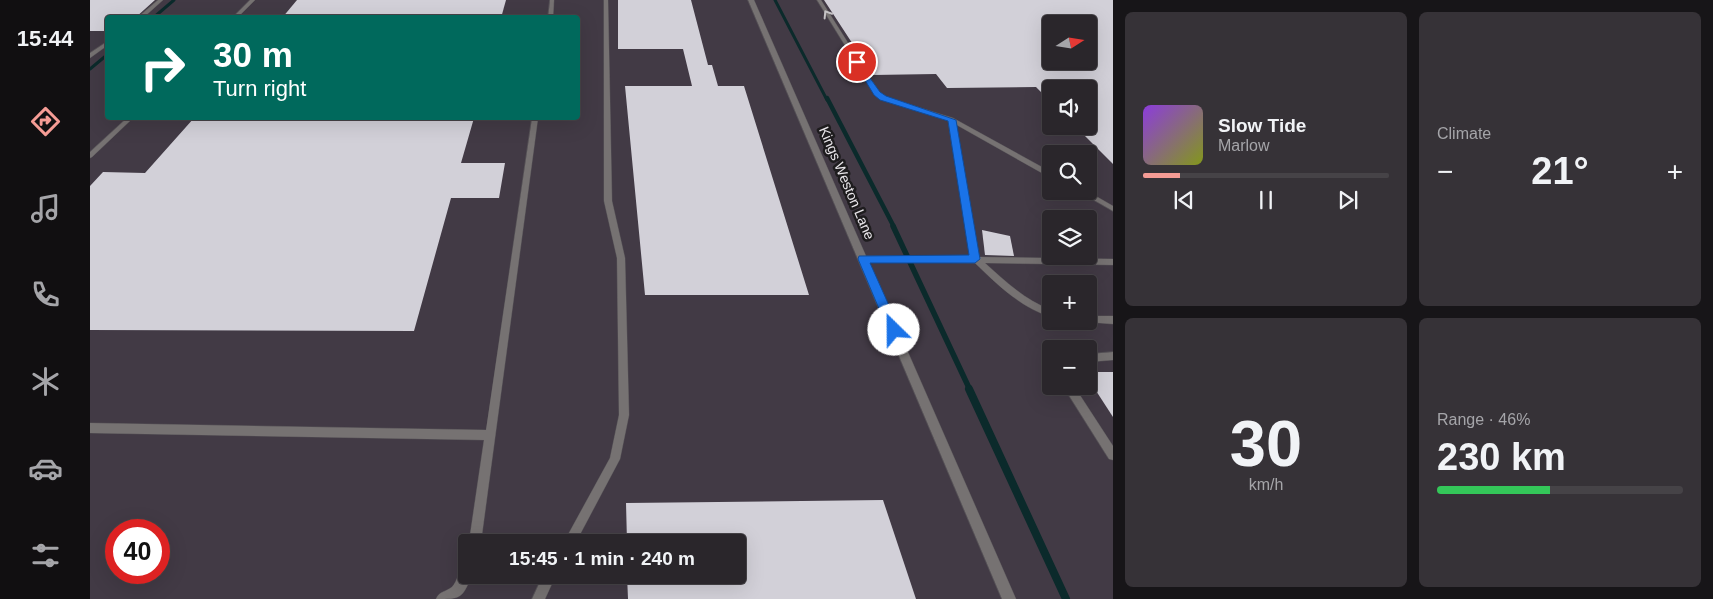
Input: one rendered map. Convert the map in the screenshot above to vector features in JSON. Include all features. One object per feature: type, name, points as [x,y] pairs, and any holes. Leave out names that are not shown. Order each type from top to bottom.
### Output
[{"type":"street","name":"Kings Weston Lane","points":[[751,0],[1009,599]]},
{"type":"lane","points":[[143,15],[161,0]]},
{"type":"lane","points":[[237,15],[253,0]]},
{"type":"lane","points":[[550,15],[552,0]]},
{"type":"lane","points":[[574,534],[615,459],[624,415],[621,258],[608,201],[606,0]]},
{"type":"lane","points":[[819,0],[877,93],[883,98],[952,120],[1042,170]]},
{"type":"lane","points":[[90,56],[105,44]]},
{"type":"lane","points":[[90,156],[128,120]]},
{"type":"lane","points":[[476,534],[535,120]]},
{"type":"lane","points":[[952,120],[975,259],[1013,293],[1042,310]]},
{"type":"lane","points":[[1096,200],[1113,209]]},
{"type":"lane","points":[[863,259],[1113,262]]},
{"type":"lane","points":[[1097,320],[1113,320]]},
{"type":"lane","points":[[1097,357],[1113,356]]},
{"type":"lane","points":[[1074,395],[1113,455]]},
{"type":"lane","points":[[90,428],[489,435]]},
{"type":"lane","points":[[442,599],[457,591],[461,584]]},
{"type":"lane","points":[[538,599],[546,584]]},
{"type":"shaded area","points":[[90,0],[1113,0],[1113,599],[90,599]]},
{"type":"building","points":[[90,0],[155,0],[138,15],[105,15],[105,31],[90,31]]},
{"type":"building","points":[[297,0],[506,0],[502,15],[284,15]]},
{"type":"building","points":[[618,0],[691,0],[708,65],[712,65],[718,86],[744,86],[809,295],[645,295],[625,86],[692,86],[683,49],[618,49]]},
{"type":"building","points":[[824,0],[1113,0],[1113,164],[1097,148],[1097,145],[1094,145],[1084,135],[1097,135],[1097,80],[1042,80],[1042,93],[1036,87],[947,88],[936,74],[873,75]]},
{"type":"building","points":[[192,120],[473,120],[461,163],[505,163],[499,198],[451,198],[414,331],[90,330],[90,186],[103,172],[145,173]]},
{"type":"building","points":[[982,230],[1010,236],[1014,256],[985,255]]},
{"type":"building","points":[[1097,372],[1113,372],[1113,417],[1097,392]]},
{"type":"building","points":[[883,500],[916,599],[628,599],[627,584],[746,584],[746,534],[627,534],[626,503]]},
{"type":"waterway","points":[[156,15],[174,0]]},
{"type":"waterway","points":[[775,0],[827,100]]},
{"type":"waterway","points":[[90,69],[105,56]]},
{"type":"waterway","points":[[827,98],[894,227]]},
{"type":"waterway","points":[[893,226],[970,390]]},
{"type":"waterway","points":[[969,389],[1066,599]]},
{"type":"route","points":[[857,62],[877,93],[883,98],[952,120],[975,259],[863,259],[894,330]]}]
